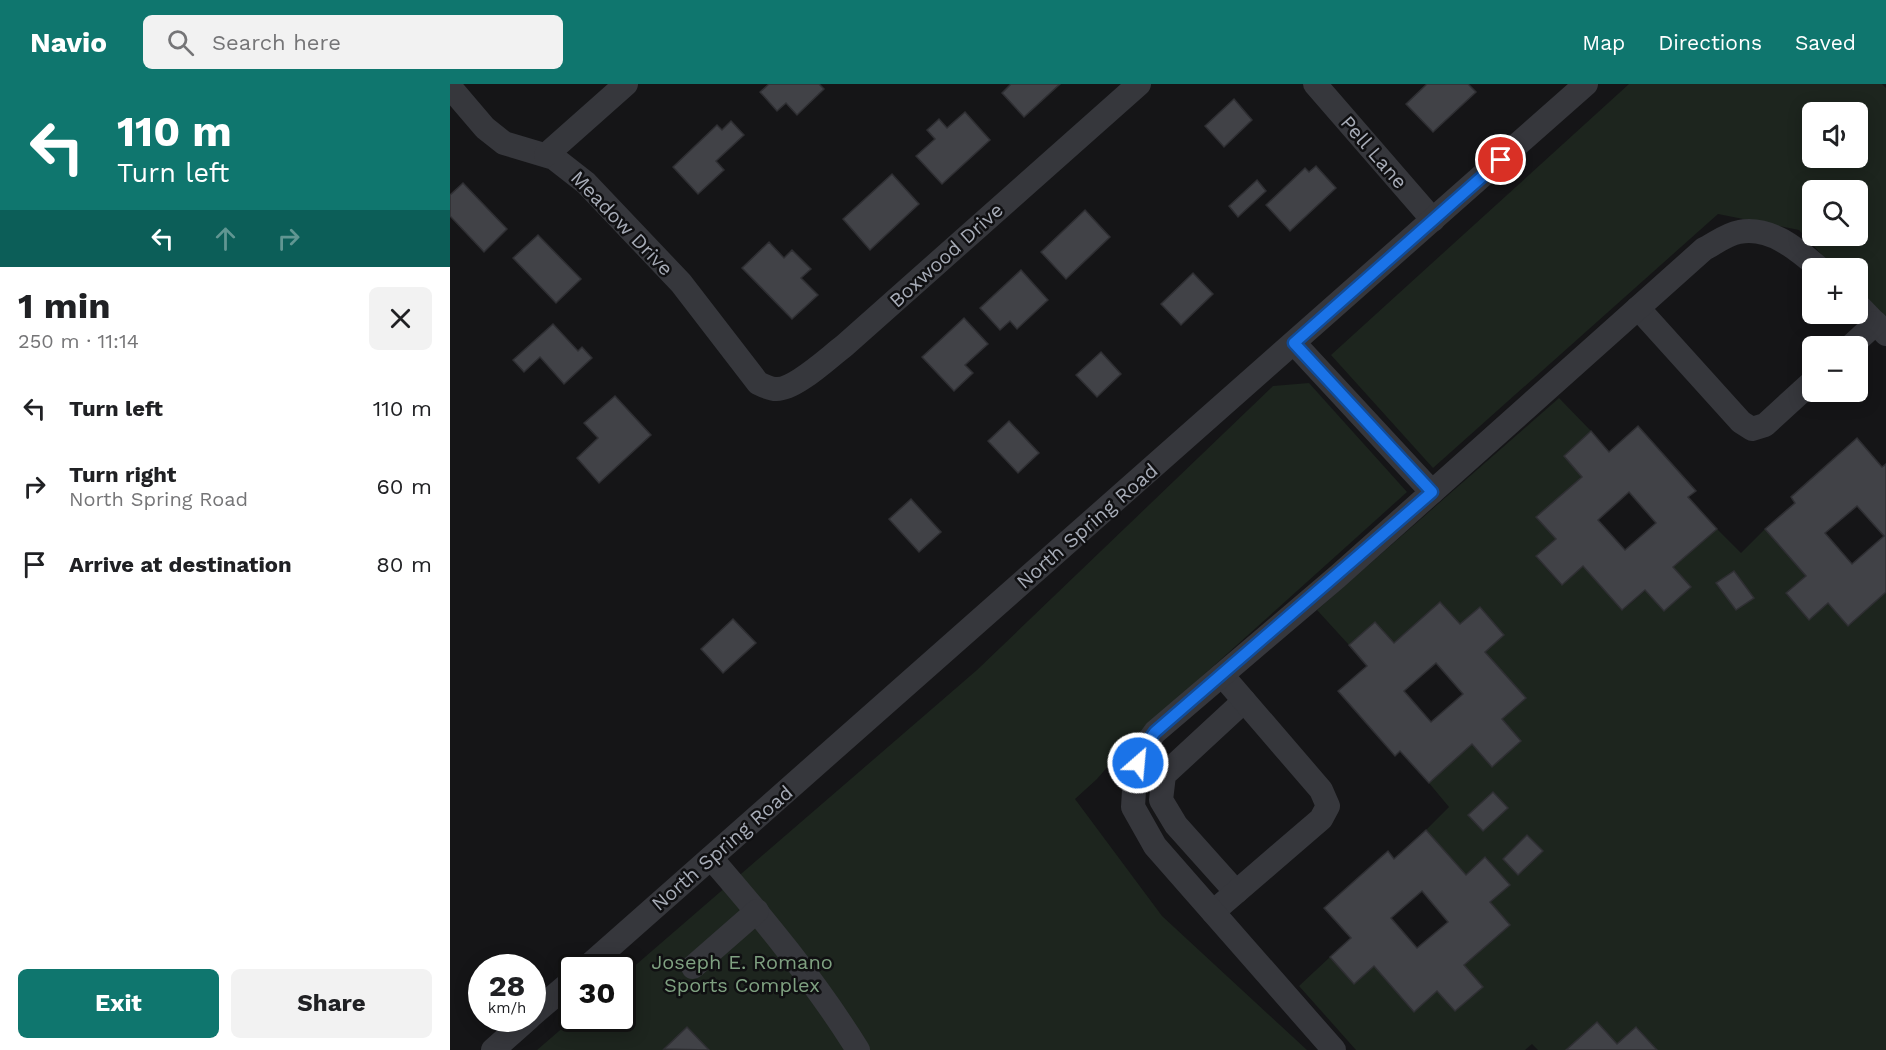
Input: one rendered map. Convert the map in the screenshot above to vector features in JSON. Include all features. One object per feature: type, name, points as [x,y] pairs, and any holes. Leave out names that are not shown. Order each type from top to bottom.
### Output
[{"type":"street","points":[[546,156],[626,84]]},
{"type":"street","name":"Boxwood Drive","points":[[745,367],[758,383],[775,389],[805,377],[844,346],[1139,84]]},
{"type":"street","name":"Pell Lane","points":[[1315,84],[1433,220]]},
{"type":"street","name":"North Spring Road","points":[[602,954],[1586,84]]},
{"type":"street","name":"Meadow Drive","points":[[450,87],[485,129],[504,143],[546,156],[569,169],[586,183],[681,283],[745,367]]},
{"type":"street","points":[[1334,1050],[1155,846],[1133,807],[1135,774],[1141,751],[1155,732],[1432,492],[1704,249],[1738,232],[1762,232],[1786,242],[1806,258]]},
{"type":"street","points":[[1638,308],[1740,422],[1752,429],[1765,425],[1802,391]]},
{"type":"street","points":[[1868,315],[1881,329]]},
{"type":"street","points":[[1294,343],[1432,492]]},
{"type":"street","points":[[1213,912],[1321,819],[1328,806],[1321,790],[1222,675]]},
{"type":"street","points":[[1236,892],[1176,825],[1161,800],[1164,775],[1244,701]]},
{"type":"street","points":[[711,858],[757,911],[841,1023],[858,1050]]},
{"type":"street","points":[[693,967],[757,911]]},
{"type":"street","points":[[546,1003],[558,993]]},
{"type":"street","points":[[493,1050],[513,1032]]},
{"type":"green space","points":[[1629,84],[1882,84],[1886,88],[1886,327],[1868,307],[1868,258],[1825,258],[1814,246],[1868,246],[1868,180],[1802,180],[1802,233],[1799,230],[1718,214],[1433,468],[1331,355]]},
{"type":"green space","name":"Joseph E. Romano Sports Complex","points":[[1309,383],[1407,492],[1129,742],[1097,779],[1075,799],[1162,916],[1307,1050],[537,1050],[558,1032],[636,1032],[636,965],[977,670],[1273,386]]},
{"type":"green space","points":[[1559,398],[1591,431],[1564,456],[1582,477],[1537,517],[1556,539],[1536,557],[1561,585],[1583,566],[1623,610],[1717,529],[1741,553],[1765,529],[1806,576],[1786,594],[1809,620],[1828,603],[1848,625],[1886,592],[1886,1050],[1657,1050],[1637,1027],[1617,1044],[1597,1023],[1566,1050],[1538,1050],[1532,1044],[1525,1050],[1356,1050],[1299,986],[1330,957],[1354,984],[1374,966],[1414,1011],[1437,991],[1455,1011],[1483,987],[1464,965],[1510,925],[1490,902],[1509,885],[1486,857],[1466,875],[1426,830],[1449,807],[1429,783],[1472,744],[1492,767],[1521,741],[1502,719],[1526,698],[1485,652],[1504,635],[1480,607],[1460,624],[1440,602],[1394,643],[1375,622],[1349,645],[1317,610]]},
{"type":"building","points":[[769,84],[819,84],[824,89],[797,115],[786,103],[777,111],[760,92]]},
{"type":"building","points":[[1011,84],[1060,84],[1024,117],[1002,93]]},
{"type":"building","points":[[1427,84],[1468,84],[1476,92],[1433,132],[1406,104]]},
{"type":"building","points":[[1234,99],[1252,120],[1224,147],[1205,126]]},
{"type":"building","points":[[965,112],[990,140],[942,184],[916,156],[935,139],[927,130],[939,119],[947,128]]},
{"type":"building","points":[[731,121],[744,135],[716,161],[724,170],[698,194],[673,167],[717,125],[722,130]]},
{"type":"building","points":[[1316,166],[1336,188],[1290,231],[1266,205],[1305,168],[1309,172]]},
{"type":"building","points":[[892,174],[919,204],[870,250],[843,219]]},
{"type":"building","points":[[1257,180],[1266,191],[1238,217],[1229,206]]},
{"type":"building","points":[[463,183],[507,229],[484,252],[450,216],[450,195]]},
{"type":"building","points":[[1085,210],[1110,237],[1066,279],[1041,252]]},
{"type":"building","points":[[538,235],[581,279],[556,303],[513,258]]},
{"type":"building","points":[[769,242],[784,258],[792,250],[811,269],[801,278],[818,295],[792,319],[742,268]]},
{"type":"building","points":[[1021,270],[1048,300],[1017,329],[1010,321],[1000,330],[980,308]]},
{"type":"building","points":[[1193,273],[1213,294],[1181,325],[1161,304]]},
{"type":"building","points":[[964,318],[988,344],[965,365],[973,373],[954,391],[922,357]]},
{"type":"building","points":[[553,324],[578,351],[582,347],[592,358],[564,384],[540,357],[524,372],[513,360]]},
{"type":"building","points":[[1101,352],[1121,374],[1097,397],[1076,375]]},
{"type":"building","points":[[615,396],[651,435],[599,483],[577,458],[598,438],[584,423]]},
{"type":"building","points":[[1009,421],[1039,453],[1018,473],[988,441]]},
{"type":"building","points":[[1638,426],[1696,491],[1688,497],[1717,529],[1673,567],[1691,587],[1664,611],[1645,590],[1622,610],[1583,566],[1562,585],[1536,556],[1556,539],[1536,517],[1582,477],[1564,456],[1591,431],[1609,452]],"holes":[[[1629,492],[1656,523],[1625,550],[1598,520]]]},
{"type":"building","points":[[1857,438],[1882,467],[1886,464],[1886,592],[1848,626],[1828,603],[1809,620],[1786,593],[1806,576],[1765,529],[1795,503],[1791,497]],"holes":[[[1857,506],[1884,536],[1852,564],[1825,533]]]},
{"type":"building","points":[[911,499],[941,532],[919,552],[889,519]]},
{"type":"building","points":[[1734,571],[1754,598],[1736,610],[1716,583]]},
{"type":"building","points":[[1440,602],[1460,624],[1480,607],[1504,635],[1485,652],[1526,698],[1502,719],[1521,741],[1492,767],[1472,744],[1429,783],[1400,751],[1395,756],[1338,691],[1367,666],[1349,645],[1375,622],[1394,643]],"holes":[[[1436,663],[1463,694],[1431,722],[1404,691]]]},
{"type":"building","points":[[733,619],[756,643],[723,673],[701,649]]},
{"type":"building","points":[[1493,792],[1508,808],[1483,831],[1468,815]]},
{"type":"building","points":[[1426,830],[1466,875],[1485,857],[1510,885],[1490,902],[1510,925],[1464,965],[1483,987],[1455,1011],[1437,991],[1414,1012],[1374,966],[1354,984],[1330,957],[1351,938],[1324,908],[1388,851],[1394,859]],"holes":[[[1422,891],[1448,922],[1417,948],[1391,918]]]},
{"type":"building","points":[[1527,835],[1543,851],[1518,875],[1503,859]]},
{"type":"building","points":[[1597,1022],[1617,1044],[1636,1027],[1657,1050],[1566,1050]]},
{"type":"building","points":[[687,1027],[709,1050],[664,1049]]},
{"type":"route","points":[[1138,763],[1141,751],[1155,732],[1432,492],[1294,343],[1501,160]]}]
